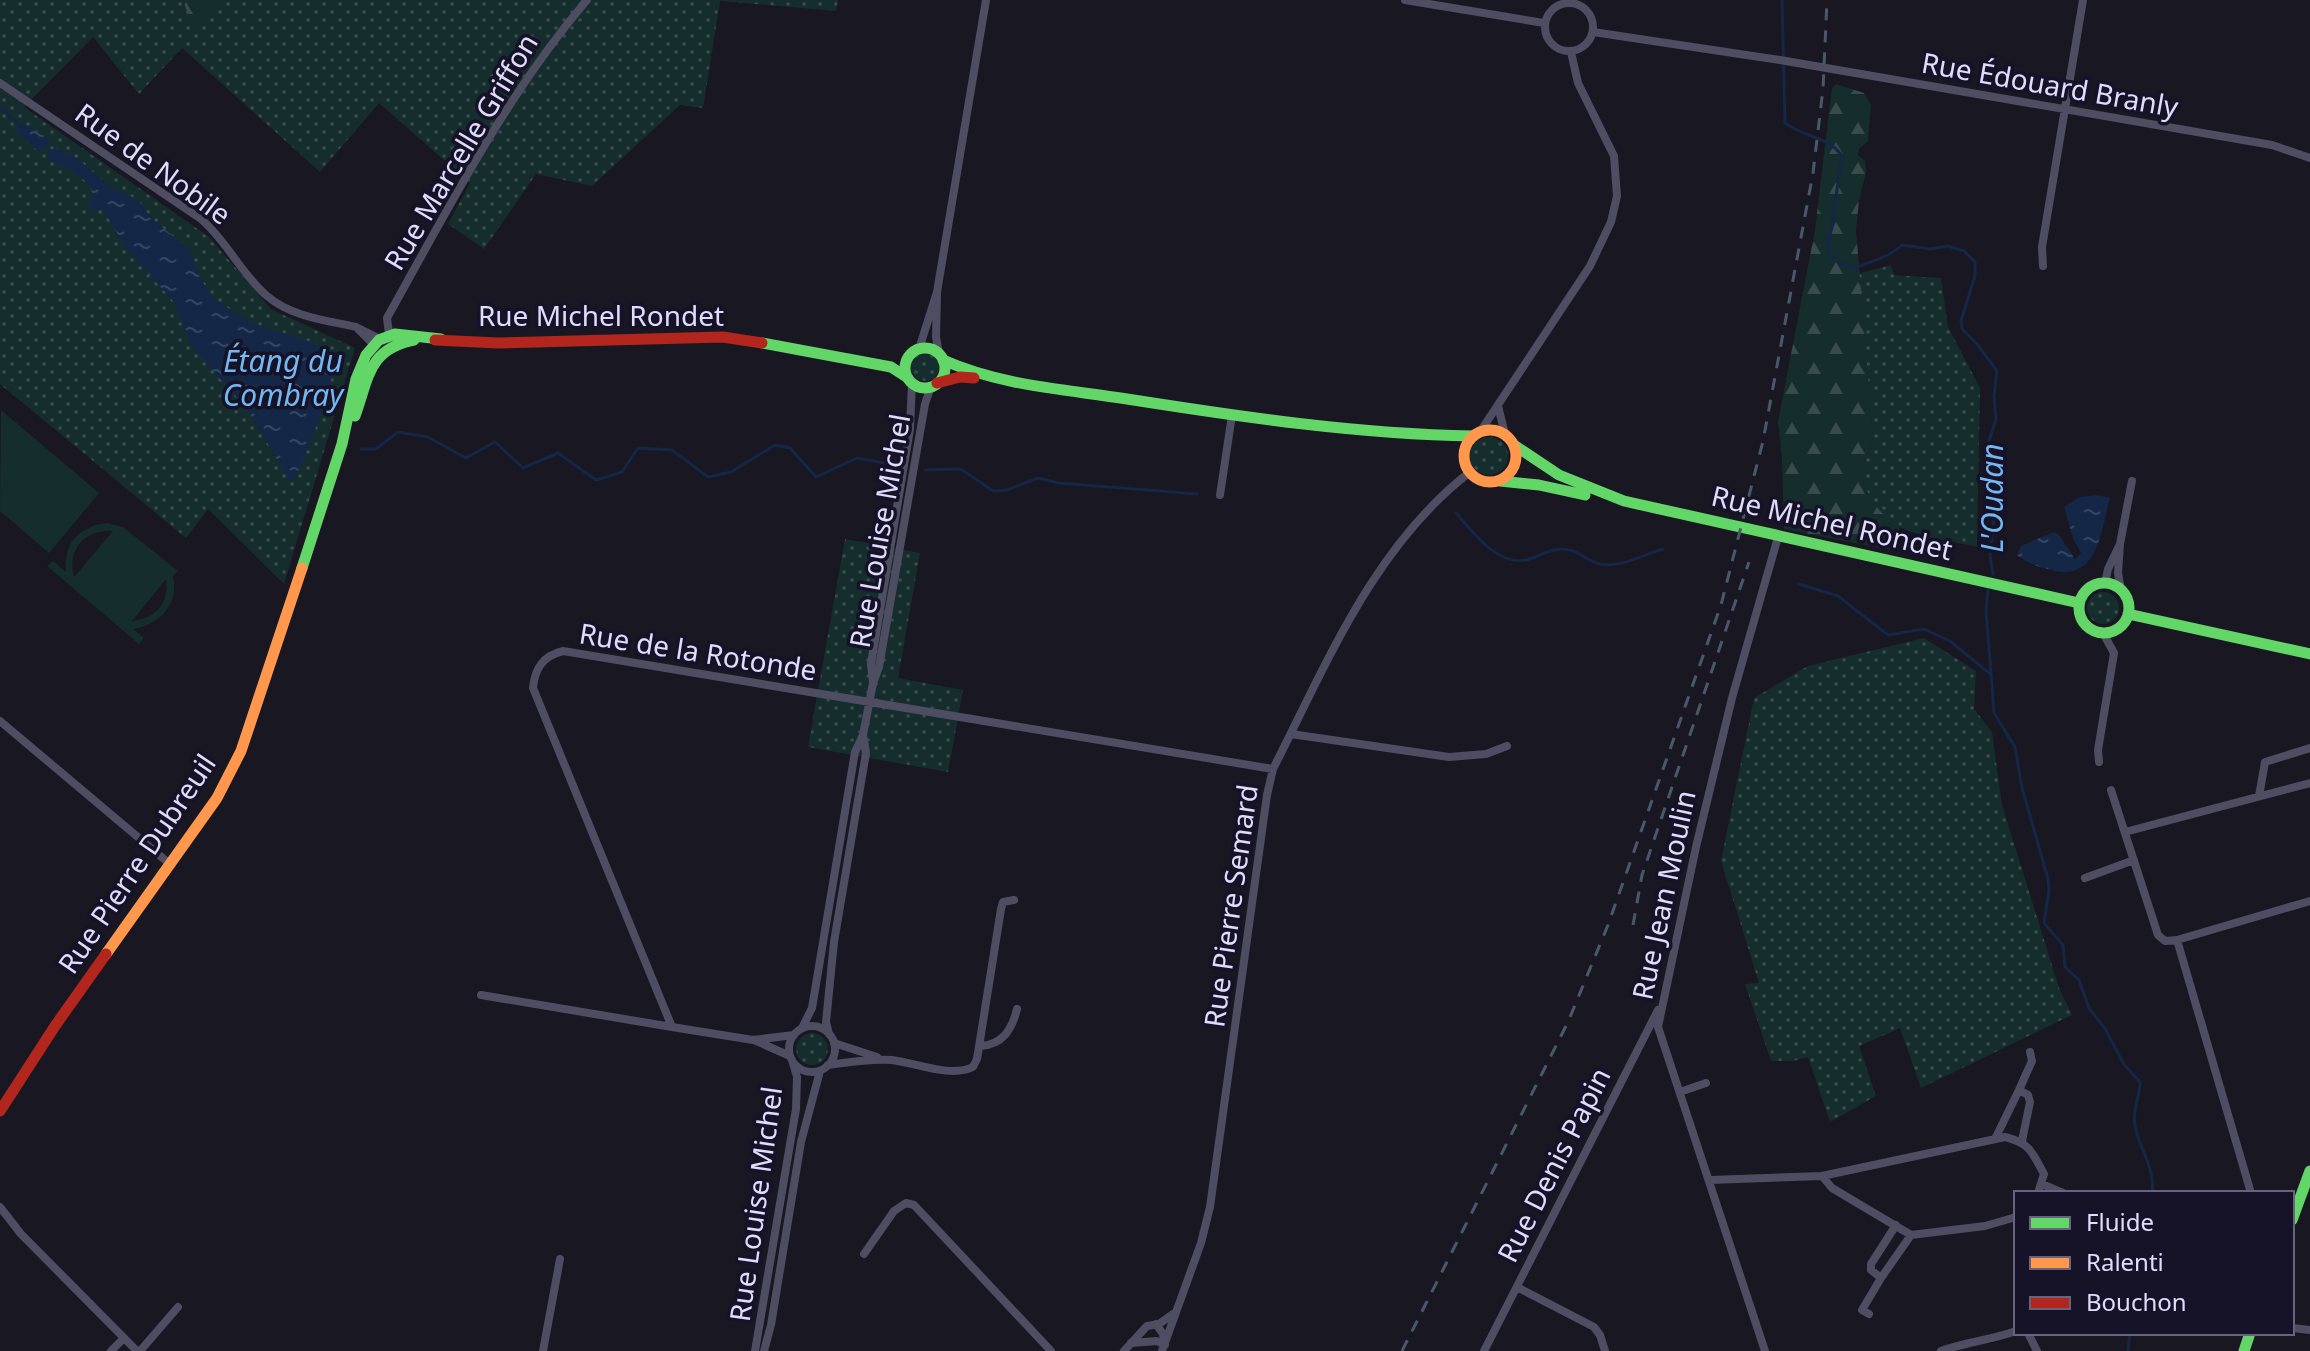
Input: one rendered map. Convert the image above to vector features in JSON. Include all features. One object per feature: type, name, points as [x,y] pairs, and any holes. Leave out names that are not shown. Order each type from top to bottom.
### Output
[{"type":"street","name":"Rue Marcelle Griffon","points":[[385,341],[387,318],[506,110],[541,58],[587,0]]},
{"type":"street","points":[[934,385],[944,373],[936,337],[937,292],[986,0]]},
{"type":"street","points":[[1405,0],[1544,23]]},
{"type":"street","points":[[2043,266],[2042,247],[2083,0]]},
{"type":"street","points":[[1566,1],[1588,12],[1593,24],[1593,32],[1587,43],[1571,52],[1551,44],[1546,37],[1544,23],[1550,11],[1566,1]]},
{"type":"street","name":"Rue Édouard Branly","points":[[1593,32],[1780,60],[2272,145],[2310,158]]},
{"type":"street","points":[[1464,459],[1466,446],[1498,405],[1590,266],[1611,222],[1617,196],[1614,156],[1578,83],[1571,52]]},
{"type":"street","name":"Rue de Nobile","points":[[0,83],[201,219],[227,246],[265,295],[298,314],[356,327],[385,341]]},
{"type":"street","points":[[937,292],[914,353],[905,367],[910,380],[924,387],[960,377],[1002,380],[1347,430],[1412,435],[1476,434],[1489,430],[1505,434]]},
{"type":"street","name":"Rue Michel Rondet","points":[[385,341],[441,339],[498,343],[723,337],[891,367],[910,380]]},
{"type":"street","name":"Rue Pierre Dubreuil","points":[[341,446],[385,341]]},
{"type":"street","name":"Rue Pierre Dubreuil","points":[[0,1111],[55,1026],[217,798],[237,760],[341,446],[364,357],[385,341]]},
{"type":"street","points":[[914,353],[930,349],[962,369],[1002,380]]},
{"type":"street","name":"Rue Michel Rondet","points":[[856,359],[890,359],[914,353]]},
{"type":"street","name":"Rue Louise Michel","points":[[873,683],[871,664],[910,429],[910,380]]},
{"type":"street","name":"Rue Louise Michel","points":[[802,1028],[812,1008],[855,752],[863,735],[879,667],[925,404],[934,385]]},
{"type":"street","points":[[1412,435],[1450,443],[1464,459],[1470,472],[1484,481],[1499,481],[1507,477],[1515,464],[1514,445],[1505,434],[1498,405]]},
{"type":"street","points":[[1220,495],[1232,415]]},
{"type":"street","name":"Rue Michel Rondet","points":[[1514,445],[1569,482],[1620,501]]},
{"type":"street","name":"Rue Pierre Semard","points":[[1164,1348],[1201,1243],[1210,1207],[1273,769],[1368,585],[1427,509],[1470,472]]},
{"type":"street","name":"Rue Michel Rondet","points":[[1499,481],[1539,485],[1620,501],[2079,603]]},
{"type":"street","points":[[2121,590],[2105,583],[2086,591],[2079,603],[2079,612],[2087,627],[2103,633],[2119,628],[2128,614],[2128,601],[2121,590],[2118,573],[2132,481]]},
{"type":"street","name":"Rue Jean Moulin","points":[[1765,1351],[1658,1027],[1732,698],[1778,537]]},
{"type":"street","points":[[2105,583],[2120,544]]},
{"type":"street","points":[[2128,614],[2310,654]]},
{"type":"street","points":[[2099,762],[2098,750],[2114,653],[2103,633]]},
{"type":"street","name":"Rue de la Rotonde","points":[[672,1027],[533,688],[534,674],[551,654],[563,651],[1273,769]]},
{"type":"street","points":[[0,721],[171,865]]},
{"type":"street","points":[[1291,734],[1449,757],[1486,754],[1507,746]]},
{"type":"street","name":"Rue Louise Michel","points":[[831,1039],[826,1022],[834,942],[866,753],[863,735]]},
{"type":"street","points":[[2259,796],[2265,762],[2310,748]]},
{"type":"street","points":[[2125,832],[2310,783]]},
{"type":"street","points":[[2111,790],[2158,935],[2165,941],[2310,901]]},
{"type":"street","points":[[2085,878],[2134,860]]},
{"type":"street","points":[[792,1059],[789,1048],[794,1035],[802,1028],[817,1027],[852,1051],[960,1071],[973,1067],[980,1046],[1001,909],[1003,902],[1014,900]]},
{"type":"street","points":[[2177,940],[2250,1191]]},
{"type":"street","points":[[481,995],[753,1040],[794,1035]]},
{"type":"street","name":"Rue Denis Papin","points":[[1484,1351],[1663,999]]},
{"type":"street","points":[[980,1046],[999,1041],[1012,1026],[1017,1009]]},
{"type":"street","points":[[824,1068],[834,1055],[831,1039]]},
{"type":"street","points":[[753,1040],[792,1059],[805,1071],[850,1061],[890,1060]]},
{"type":"street","points":[[1995,1139],[2032,1061],[2030,1052]]},
{"type":"street","name":"Rue Louise Michel","points":[[755,1351],[796,1109],[797,1077],[792,1059]]},
{"type":"street","name":"Rue Louise Michel","points":[[764,1351],[801,1142],[824,1068]]},
{"type":"street","points":[[1680,1092],[1706,1083]]},
{"type":"street","points":[[2019,1090],[2028,1095],[2030,1102],[2022,1141]]},
{"type":"street","points":[[1710,1180],[1822,1176],[2005,1137],[2022,1141],[2030,1148],[2044,1174],[2040,1188]]},
{"type":"street","points":[[2294,1215],[2310,1171]]},
{"type":"street","points":[[1822,1176],[1832,1188],[1911,1235],[1985,1226],[2014,1218]]},
{"type":"street","points":[[864,1254],[894,1211],[906,1203],[914,1205],[1051,1351]]},
{"type":"street","points":[[0,1207],[21,1234],[138,1351],[178,1307]]},
{"type":"street","points":[[1881,1278],[1871,1270],[1871,1264],[1896,1225]]},
{"type":"street","points":[[1869,1314],[1862,1310],[1911,1235]]},
{"type":"street","points":[[543,1351],[560,1259]]},
{"type":"street","points":[[1517,1287],[1594,1327],[1605,1351]]},
{"type":"street","points":[[1127,1347],[1147,1326],[1168,1319],[1176,1310]]},
{"type":"street","points":[[1127,1347],[1143,1341],[1164,1348],[1163,1334],[1156,1324]]},
{"type":"street","points":[[1941,1351],[1969,1341],[1992,1339],[2014,1332]]},
{"type":"street","points":[[111,1351],[124,1338]]},
{"type":"green space","points":[[0,0],[838,0],[836,11],[720,1],[703,108],[680,105],[592,186],[536,174],[484,249],[448,224],[470,183],[379,103],[320,172],[182,48],[139,94],[93,37],[24,107],[209,237],[271,309],[355,348],[284,584],[208,509],[186,538],[0,384]]},
{"type":"green space","points":[[183,0],[222,0],[194,31]]},
{"type":"green space","points":[[1836,84],[1864,93],[1871,105],[1868,141],[1859,149],[1858,155],[1865,161],[1866,172],[1856,230],[1873,437],[1859,476],[1878,509],[1899,525],[1896,551],[1784,529],[1778,422],[1815,230],[1832,88]]},
{"type":"green space","points":[[1891,265],[1894,275],[1941,278],[1948,327],[1980,388],[1977,547],[1920,535],[1893,524],[1873,505],[1859,476],[1873,437],[1858,274]]},
{"type":"green space","points":[[925,353],[935,357],[939,367],[935,377],[925,381],[915,377],[911,367],[915,357]]},
{"type":"green space","points":[[1,410],[99,493],[49,553],[0,511]]},
{"type":"green space","points":[[1489,437],[1503,442],[1508,456],[1503,470],[1489,475],[1475,470],[1470,456],[1475,442]]},
{"type":"green space","points":[[107,523],[123,527],[178,571],[173,576],[173,596],[165,612],[151,623],[133,629],[144,638],[139,644],[47,566],[53,561],[66,572],[70,545],[81,532]],"holes":[[[113,531],[75,576],[74,576],[73,557],[81,543],[95,533]],[[166,579],[166,595],[159,608],[148,617],[132,621]]]},
{"type":"green space","points":[[845,539],[920,553],[898,678],[963,690],[948,772],[808,747]]},
{"type":"green space","points":[[2103,592],[2115,596],[2119,608],[2115,620],[2103,624],[2091,620],[2087,608],[2091,596]]},
{"type":"green space","points":[[1924,638],[1976,671],[1974,709],[1992,732],[2002,805],[2059,988],[2072,1015],[1921,1088],[1900,1028],[1859,1046],[1876,1096],[1830,1122],[1808,1057],[1771,1061],[1745,984],[1759,983],[1721,861],[1754,698],[1808,666]]},
{"type":"green space","points":[[812,1033],[823,1038],[828,1049],[823,1060],[812,1065],[801,1060],[796,1049],[801,1038]]},
{"type":"water","points":[[24,124],[51,140],[41,151],[17,132],[17,128]]},
{"type":"water","name":"Étang du Combray","points":[[57,148],[78,159],[115,191],[139,201],[152,219],[190,250],[200,278],[214,299],[252,323],[315,343],[334,358],[335,366],[320,418],[295,478],[290,481],[247,409],[192,347],[173,301],[126,248],[103,209],[96,211],[87,204],[93,199],[89,185],[49,160],[49,150]]},
{"type":"water","points":[[2097,495],[2110,498],[2104,525],[2095,551],[2079,569],[2067,572],[2051,570],[2029,563],[2017,555],[2021,546],[2054,532],[2075,559],[2081,553],[2064,507],[2080,497]]},
{"type":"waterway","name":"L'Oudan","points":[[1782,0],[1785,123],[1831,145],[1842,156],[1827,243],[1829,253],[1839,263],[1856,268],[1886,256],[1902,245],[1930,249],[1948,246],[1964,251],[1975,262],[1975,276],[1961,321],[1962,329],[1997,371],[1994,396],[1996,419],[1988,444],[1992,457],[1995,507],[1990,556],[1993,574]]},
{"type":"waterway","points":[[0,107],[20,126]]},
{"type":"waterway","points":[[45,146],[49,150]]},
{"type":"waterway","points":[[361,449],[376,449],[398,432],[428,437],[466,458],[495,442],[523,468],[558,453],[596,480],[622,472],[638,448],[672,450],[708,477],[731,472],[775,445],[790,448],[816,477],[857,458],[890,464]]},
{"type":"waterway","points":[[925,470],[961,469],[993,491],[1007,490],[1038,478],[1059,483],[1197,494]]},
{"type":"waterway","points":[[1456,513],[1486,546],[1505,558],[1515,560],[1567,549],[1596,563],[1613,565],[1663,549]]},
{"type":"waterway","points":[[1799,584],[1838,596],[1888,635],[1924,629],[1950,641],[1989,673]]},
{"type":"waterway","name":"L'Oudan","points":[[1988,590],[1986,610],[1994,713],[2015,747],[2022,788],[2048,879],[2044,923],[2063,945],[2065,967],[2079,980],[2089,1008],[2106,1030],[2123,1063],[2140,1082],[2134,1120],[2152,1176],[2152,1191]]},
{"type":"waterway","name":"L'Oudan","points":[[2128,1351],[2130,1335]]},
{"type":"railway","points":[[1402,1351],[1568,1022],[1608,925],[1721,605],[1763,441],[1813,173],[1823,89],[1827,0]]},
{"type":"railway","points":[[1633,925],[1642,875],[1749,562]]},
{"type":"traffic: fast","points":[[302,568],[342,444],[356,379],[366,355],[379,340],[395,334],[441,339]]},
{"type":"traffic: fast","points":[[355,416],[372,367],[387,350],[414,340]]},
{"type":"traffic: fast","points":[[762,343],[891,367],[908,378]]},
{"type":"traffic: fast","points":[[925,348],[939,354],[945,368],[939,382],[925,388],[911,382],[905,368],[911,354],[925,348]]},
{"type":"traffic: fast","points":[[943,360],[1011,381],[1213,412],[1342,428],[1473,436]]},
{"type":"traffic: fast","points":[[1514,445],[1559,475],[1624,501],[2079,603]]},
{"type":"traffic: fast","points":[[1500,481],[1585,495]]},
{"type":"traffic: fast","points":[[2104,583],[2121,591],[2129,608],[2121,625],[2104,633],[2087,625],[2079,608],[2087,591],[2104,583]]},
{"type":"traffic: fast","points":[[2128,614],[2310,654]]},
{"type":"traffic: fast","points":[[2294,1215],[2310,1171]]},
{"type":"traffic: fast","points":[[2244,1351],[2249,1335]]},
{"type":"traffic: slow","points":[[1490,430],[1508,438],[1516,456],[1508,474],[1490,482],[1472,474],[1464,456],[1472,438],[1490,430]]},
{"type":"traffic: slow","points":[[106,954],[217,798],[241,751],[302,568]]},
{"type":"traffic: jam","points":[[435,340],[498,343],[723,337],[762,343]]},
{"type":"traffic: jam","points":[[937,383],[960,377],[974,378]]},
{"type":"traffic: jam","points":[[0,1111],[106,954]]}]
